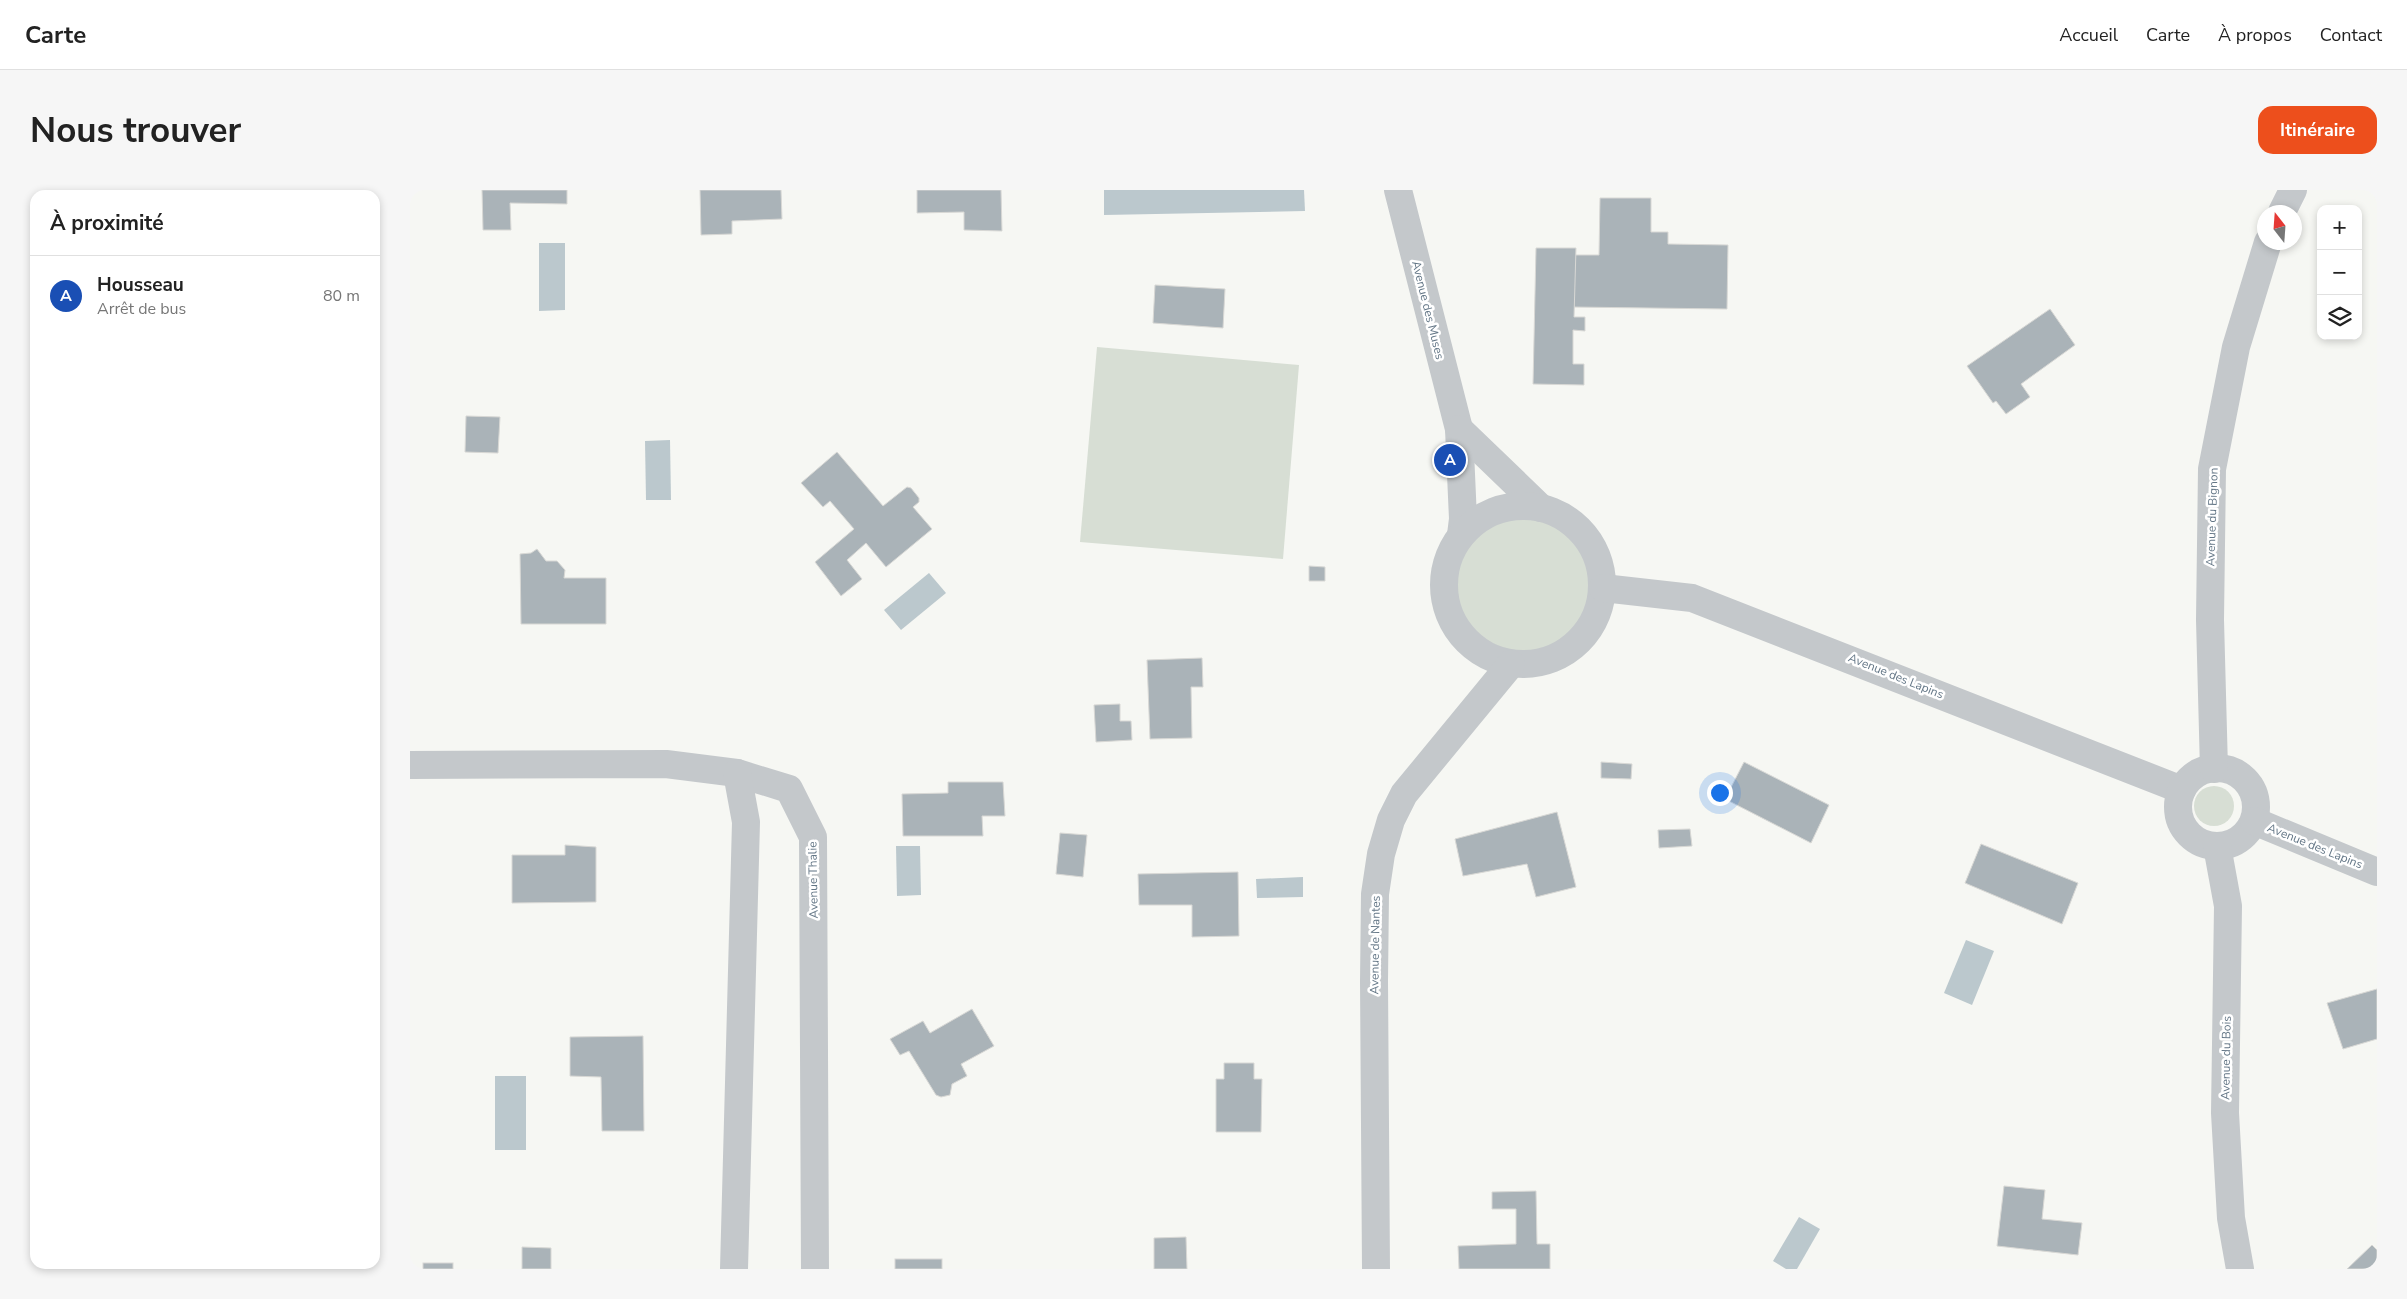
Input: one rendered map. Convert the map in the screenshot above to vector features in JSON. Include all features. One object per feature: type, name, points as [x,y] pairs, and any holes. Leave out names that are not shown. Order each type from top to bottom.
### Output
[{"type":"street","name":"Avenue des Muses","points":[[1398,190],[1459,429],[1463,520],[1461,535]]},
{"type":"street","points":[[2285,205],[2292,190]]},
{"type":"street","name":"Avenue du Bignon","points":[[2214,769],[2210,620],[2212,469],[2236,347],[2266,250]]},
{"type":"street","points":[[1459,429],[1541,508]]},
{"type":"street","points":[[1519,506],[1541,508],[1566,518],[1586,537],[1599,561],[1603,588],[1598,614],[1584,637],[1563,654],[1538,664],[1511,664],[1488,657],[1469,644],[1454,625],[1446,603],[1444,579],[1449,556],[1461,535],[1477,520],[1497,510],[1519,506]]},
{"type":"street","name":"Avenue des Lapins","points":[[1603,588],[1692,598],[2182,790]]},
{"type":"street","name":"Avenue de Nantes","points":[[1376,1269],[1374,932],[1375,894],[1381,854],[1392,820],[1404,794],[1511,664]]},
{"type":"street","name":"Avenue Thalie","points":[[410,766],[666,764],[737,773],[789,789],[813,837],[815,1269]]},
{"type":"street","points":[[2214,769],[2227,770],[2239,774],[2248,784],[2254,796],[2256,808],[2254,821],[2240,840],[2228,845],[2204,844],[2192,838],[2184,828],[2179,816],[2178,803],[2182,790],[2190,779],[2201,772],[2214,769]]},
{"type":"street","points":[[734,1269],[746,822],[737,773]]},
{"type":"street","name":"Avenue des Lapins","points":[[2254,821],[2377,872]]},
{"type":"street","name":"Avenue du Bois","points":[[2217,846],[2228,906],[2225,1113],[2231,1218],[2240,1269]]},
{"type":"shaded area","points":[[1104,190],[1304,190],[1305,211],[1104,215]]},
{"type":"shaded area","points":[[539,243],[565,243],[565,310],[539,311]]},
{"type":"shaded area","points":[[1097,347],[1299,365],[1283,559],[1080,542]]},
{"type":"shaded area","points":[[670,440],[671,500],[646,500],[645,441]]},
{"type":"shaded area","points":[[1523,519],[1536,520],[1548,524],[1570,538],[1584,560],[1588,572],[1588,598],[1584,610],[1570,632],[1548,646],[1536,650],[1523,651],[1510,650],[1498,646],[1476,632],[1462,610],[1458,598],[1457,585],[1458,572],[1462,560],[1476,538],[1498,524],[1510,520]]},
{"type":"shaded area","points":[[929,573],[946,593],[901,630],[884,610]]},
{"type":"shaded area","points":[[2214,786],[2228,792],[2234,806],[2228,820],[2214,826],[2200,820],[2194,806],[2200,792]]},
{"type":"shaded area","points":[[896,846],[920,846],[921,895],[897,896]]},
{"type":"shaded area","points":[[1303,877],[1303,897],[1257,898],[1256,879]]},
{"type":"shaded area","points":[[1966,940],[1994,951],[1972,1005],[1944,993]]},
{"type":"shaded area","points":[[495,1076],[526,1076],[526,1150],[495,1150]]},
{"type":"shaded area","points":[[1799,1217],[1820,1229],[1797,1269],[1786,1269],[1773,1261]]},
{"type":"building","points":[[482,190],[567,190],[567,204],[510,203],[511,230],[483,230]]},
{"type":"building","points":[[700,190],[781,190],[782,219],[732,221],[732,234],[701,235]]},
{"type":"building","points":[[917,190],[1001,190],[1002,231],[964,230],[964,212],[917,213]]},
{"type":"building","points":[[1600,198],[1651,198],[1651,232],[1668,232],[1668,244],[1728,245],[1727,309],[1573,307],[1574,255],[1599,255]]},
{"type":"building","points":[[1536,248],[1576,248],[1574,317],[1585,317],[1585,331],[1573,330],[1573,364],[1584,364],[1584,385],[1533,384]]},
{"type":"building","points":[[1155,285],[1225,289],[1223,328],[1153,323]]},
{"type":"building","points":[[2050,309],[2075,345],[2021,384],[2030,397],[2006,414],[1996,401],[1993,403],[1967,366]]},
{"type":"building","points":[[466,416],[500,417],[498,453],[465,452]]},
{"type":"building","points":[[837,452],[883,506],[907,487],[911,488],[919,498],[919,502],[913,507],[932,529],[886,567],[866,543],[847,560],[862,579],[841,596],[815,562],[854,529],[830,501],[823,507],[801,483]]},
{"type":"building","points":[[537,549],[546,561],[557,561],[565,570],[564,578],[606,578],[606,624],[521,624],[520,554],[531,553]]},
{"type":"building","points":[[1309,566],[1325,567],[1325,581],[1309,581]]},
{"type":"building","points":[[1202,658],[1203,687],[1191,687],[1192,738],[1150,739],[1147,660]]},
{"type":"building","points":[[1120,704],[1120,721],[1131,721],[1132,740],[1096,742],[1094,705]]},
{"type":"building","points":[[1601,762],[1632,764],[1631,779],[1601,778]]},
{"type":"building","points":[[1744,762],[1829,805],[1811,843],[1725,799]]},
{"type":"building","points":[[948,782],[1003,782],[1005,816],[982,816],[983,836],[903,836],[902,794],[948,793]]},
{"type":"building","points":[[1557,812],[1576,887],[1536,897],[1527,864],[1463,876],[1455,839]]},
{"type":"building","points":[[1690,829],[1692,846],[1659,848],[1658,830]]},
{"type":"building","points":[[1060,833],[1087,835],[1083,877],[1056,874]]},
{"type":"building","points":[[1981,844],[2078,883],[2062,924],[1965,883]]},
{"type":"building","points":[[565,845],[596,847],[596,902],[512,903],[512,855],[565,855]]},
{"type":"building","points":[[1238,872],[1239,936],[1192,937],[1192,905],[1139,905],[1138,874]]},
{"type":"building","points":[[2377,989],[2377,1039],[2343,1049],[2327,1003]]},
{"type":"building","points":[[972,1009],[994,1046],[961,1064],[967,1076],[952,1084],[950,1095],[941,1097],[936,1095],[909,1051],[900,1055],[890,1039],[923,1021],[930,1033]]},
{"type":"building","points":[[643,1036],[644,1131],[602,1131],[601,1077],[570,1076],[570,1037]]},
{"type":"building","points":[[1224,1063],[1254,1063],[1254,1079],[1262,1079],[1261,1132],[1216,1132],[1216,1079],[1224,1079]]},
{"type":"building","points":[[2004,1186],[2045,1190],[2042,1219],[2082,1223],[2078,1255],[1997,1246]]},
{"type":"building","points":[[1536,1191],[1537,1244],[1550,1244],[1550,1269],[1459,1269],[1458,1246],[1516,1244],[1516,1209],[1492,1209],[1492,1192]]},
{"type":"building","points":[[1186,1237],[1187,1269],[1154,1269],[1154,1238]]},
{"type":"building","points":[[2372,1245],[2377,1250],[2377,1269],[2347,1269]]},
{"type":"building","points":[[522,1247],[551,1248],[551,1269],[522,1269]]},
{"type":"building","points":[[895,1259],[942,1259],[942,1269],[895,1269]]},
{"type":"building","points":[[423,1263],[453,1263],[453,1269],[423,1269]]},
{"type":"place","name":"Housseau","points":[[1450,460]]}]
